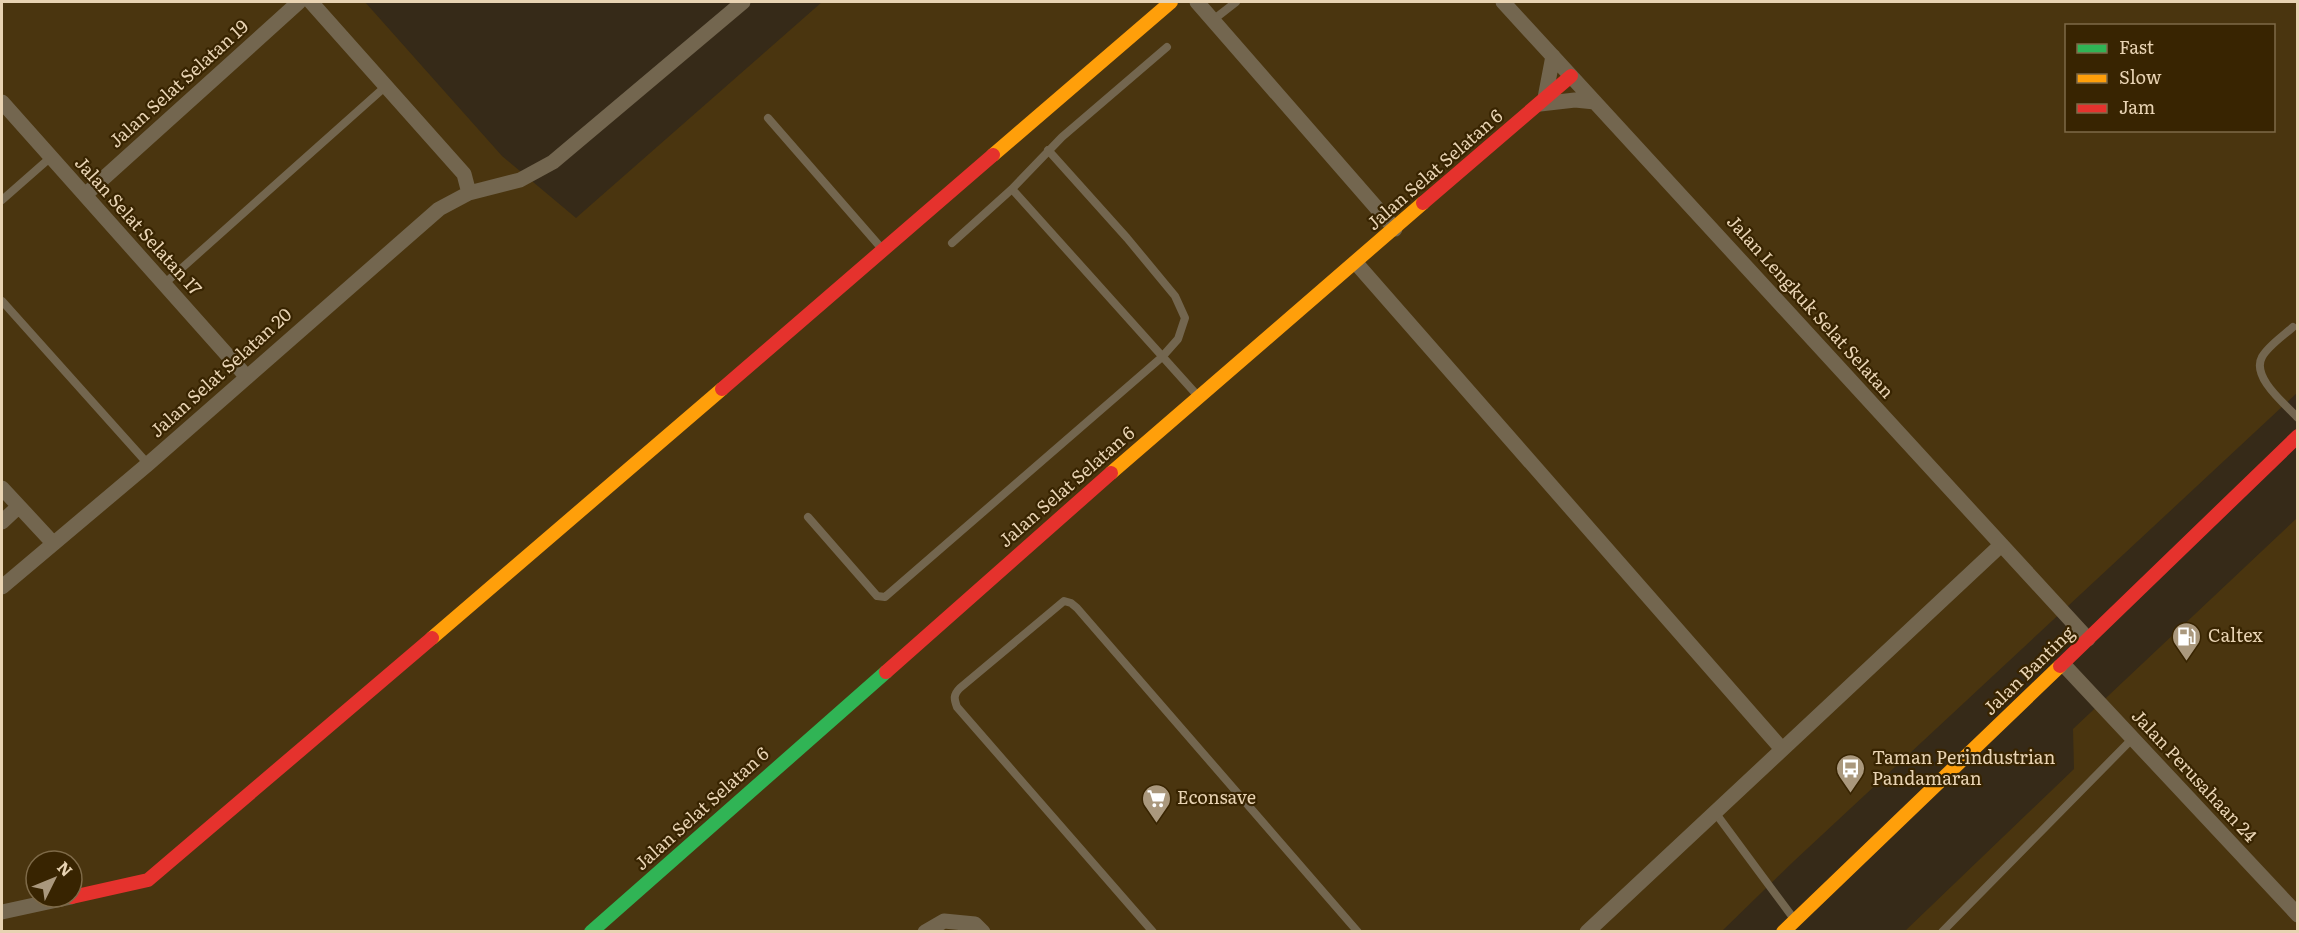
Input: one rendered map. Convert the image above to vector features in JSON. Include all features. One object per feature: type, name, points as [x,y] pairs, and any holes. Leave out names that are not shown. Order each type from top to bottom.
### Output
[{"type":"street","name":"Jalan Selat Selatan 19","points":[[85,195],[299,2]]},
{"type":"street","points":[[311,2],[464,174],[470,193],[520,180],[553,162],[742,2]]},
{"type":"street","points":[[84,894],[148,880],[1171,2]]},
{"type":"street","points":[[1197,2],[1395,229]]},
{"type":"street","name":"Jalan Lengkuk Selat Selatan","points":[[1503,2],[2088,639]]},
{"type":"street","points":[[1552,56],[1542,101],[1595,102]]},
{"type":"street","name":"Jalan Selat Selatan 6","points":[[591,932],[1198,396],[1572,76]]},
{"type":"street","name":"Jalan Selat Selatan 17","points":[[2,102],[246,376]]},
{"type":"street","name":"Jalan Selat Selatan 20","points":[[2,587],[148,464],[439,209],[470,193]]},
{"type":"street","points":[[1356,263],[1781,748]]},
{"type":"street","name":"Jalan Banting","points":[[1783,932],[2298,436]]},
{"type":"street","points":[[2,488],[52,543]]},
{"type":"street","points":[[2,522],[18,507]]},
{"type":"street","points":[[1587,932],[1781,748],[2001,545]]},
{"type":"street","name":"Jalan Perusahaan 24","points":[[2063,664],[2298,915]]},
{"type":"street","points":[[2,912],[24,907]]},
{"type":"street","points":[[925,932],[944,921],[975,924],[983,932]]},
{"type":"lane","points":[[1213,20],[1236,2]]},
{"type":"lane","points":[[952,243],[1012,189],[1048,150],[1167,47]]},
{"type":"lane","points":[[164,284],[386,86]]},
{"type":"lane","points":[[768,118],[884,250]]},
{"type":"lane","points":[[808,517],[877,596],[885,597],[1162,357],[1178,339],[1185,318],[1175,296],[1127,238],[1048,150]]},
{"type":"lane","points":[[2,200],[51,157]]},
{"type":"lane","points":[[1012,189],[1198,396]]},
{"type":"lane","points":[[2,301],[148,464]]},
{"type":"lane","points":[[2293,327],[2262,356],[2259,367],[2261,377],[2298,418]]},
{"type":"lane","points":[[1153,932],[957,708],[954,700],[960,688],[1064,601],[1077,608],[1358,932]]},
{"type":"lane","points":[[1942,932],[2132,739]]},
{"type":"lane","points":[[1714,811],[1795,920]]},
{"type":"shaded area","points":[[2,2],[365,2],[502,156],[576,218],[822,2],[2297,2],[2297,393],[1794,861],[1722,931],[2,932]]},
{"type":"shaded area","points":[[2297,518],[2297,931],[1904,932],[2074,769],[2073,729]]},
{"type":"traffic: fast","points":[[591,932],[886,672]]},
{"type":"traffic: slow","points":[[993,155],[1171,2]]},
{"type":"traffic: slow","points":[[1111,473],[1423,203]]},
{"type":"traffic: slow","points":[[432,638],[722,389]]},
{"type":"traffic: slow","points":[[1783,932],[2060,666]]},
{"type":"traffic: jam","points":[[1423,203],[1571,76]]},
{"type":"traffic: jam","points":[[722,389],[993,155]]},
{"type":"traffic: jam","points":[[2060,666],[2298,436]]},
{"type":"traffic: jam","points":[[886,672],[1111,473]]},
{"type":"traffic: jam","points":[[84,894],[148,880],[432,638]]},
{"type":"place","name":"Caltex","points":[[2187,662]]},
{"type":"place","name":"Taman Perindustrian Pandamaran","points":[[1851,794]]},
{"type":"place","name":"Econsave","points":[[1156,824]]}]
